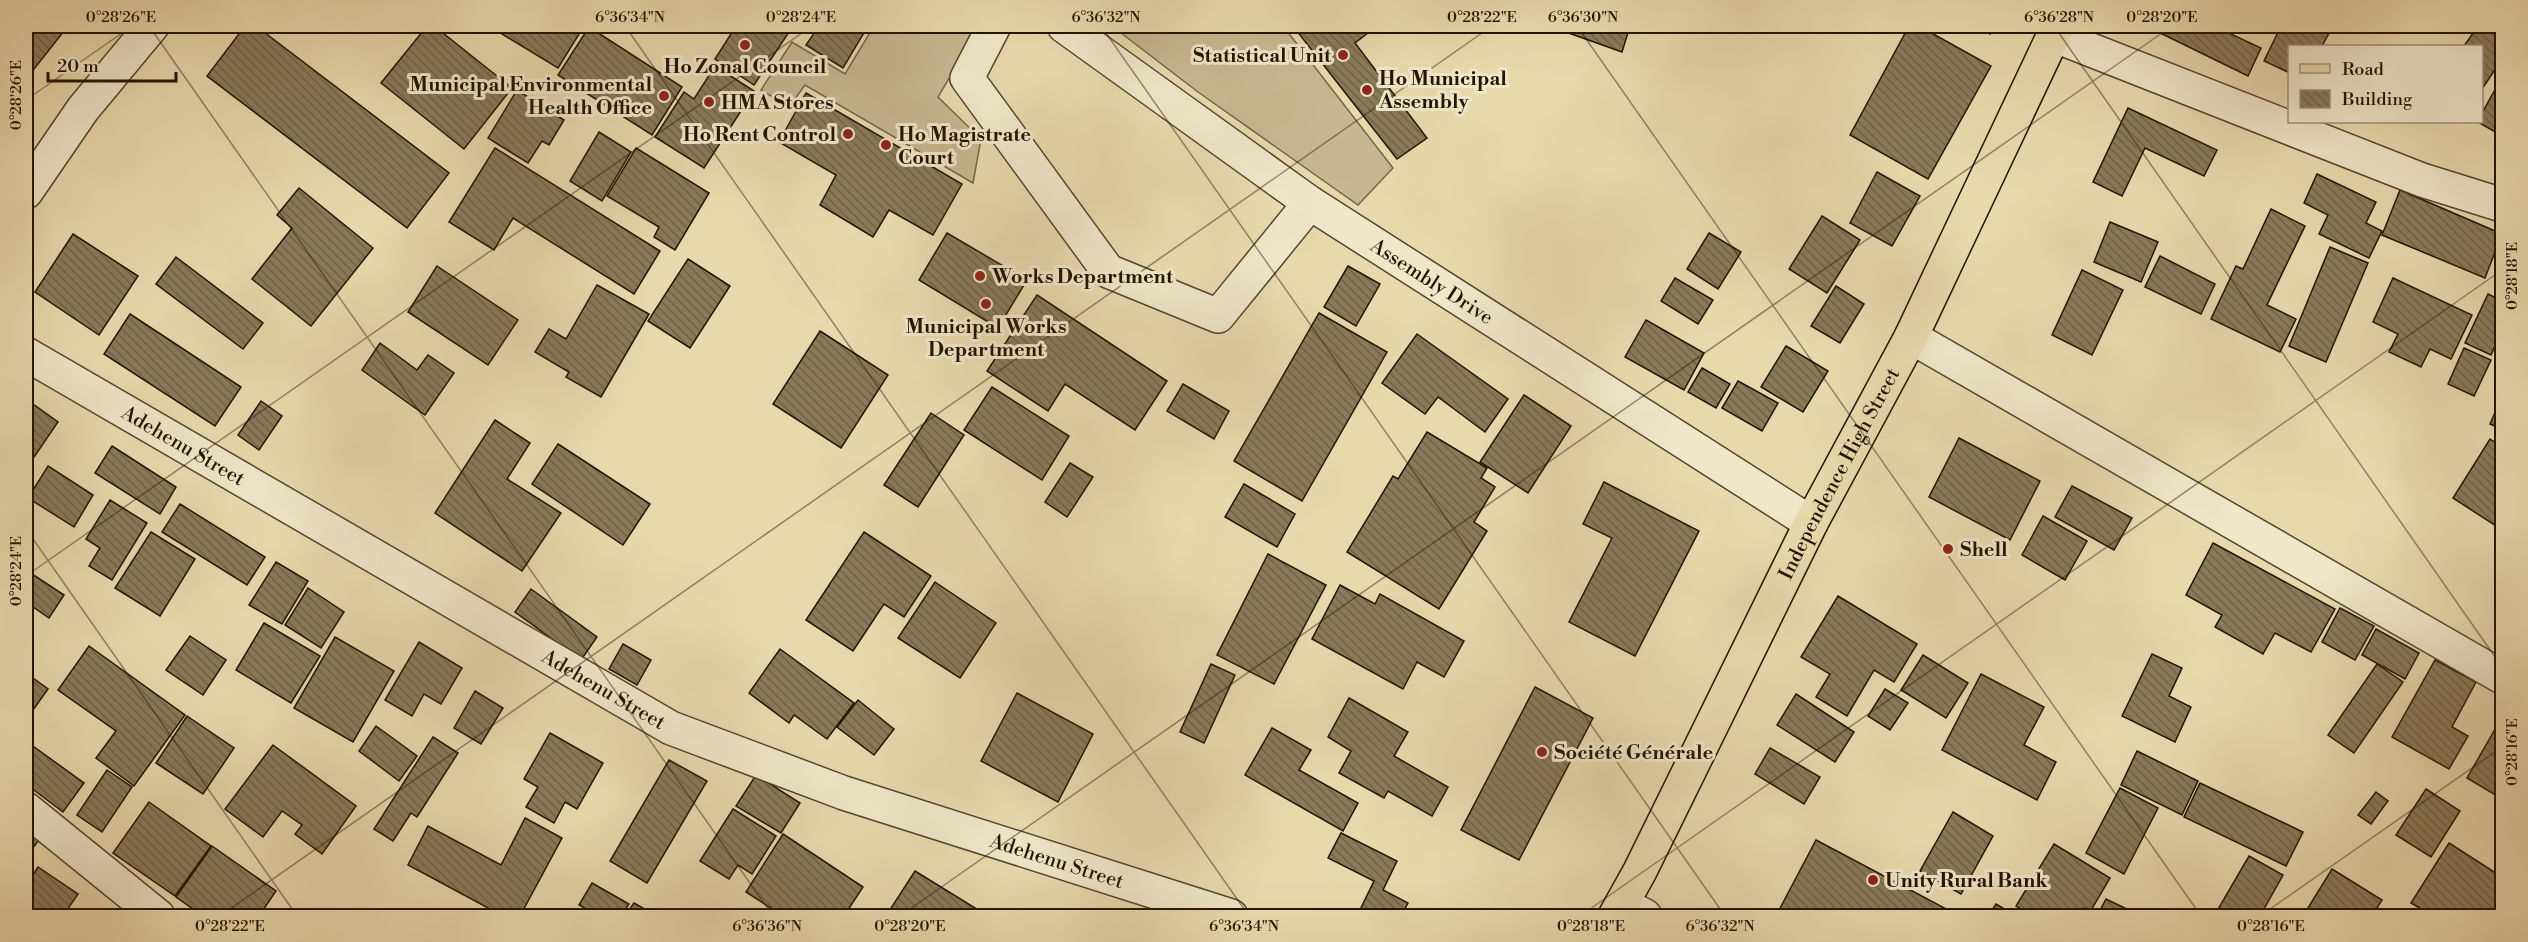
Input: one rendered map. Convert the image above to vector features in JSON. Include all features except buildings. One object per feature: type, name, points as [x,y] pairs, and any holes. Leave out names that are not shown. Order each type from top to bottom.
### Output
[{"type":"main road","name":"Independence High Street","points":[[1627,912],[1811,524],[1911,337],[2055,30]]},
{"type":"street","points":[[26,192],[83,109],[152,26]]},
{"type":"street","points":[[994,26],[968,78],[1108,271],[1218,316],[1310,203]]},
{"type":"street","name":"Assembly Drive","points":[[1064,26],[1310,203],[1811,524]]},
{"type":"street","points":[[2055,30],[2422,180],[2502,205]]},
{"type":"street","points":[[1911,337],[2502,676]]},
{"type":"street","name":"Adehenu Street","points":[[26,354],[671,728],[844,793],[1231,916]]},
{"type":"street","points":[[26,809],[158,916]]},
{"type":"shaded area","points":[[874,26],[980,26],[938,97],[981,139],[973,183],[805,85],[789,107],[761,90],[792,42],[845,74]]},
{"type":"shaded area","points":[[1112,26],[1283,26],[1393,168],[1358,205],[1198,92]]},
{"type":"place","name":"Ho Zonal Council","points":[[745,45]]},
{"type":"place","name":"Statistical Unit","points":[[1343,55]]},
{"type":"place","name":"Ho Municipal Assembly","points":[[1367,90]]},
{"type":"place","name":"Municipal Environmental Health Office","points":[[664,96]]},
{"type":"place","name":"HMA Stores","points":[[709,102]]},
{"type":"place","name":"Ho Rent Control","points":[[848,134]]},
{"type":"place","name":"Ho Magistrate Court","points":[[886,145]]},
{"type":"place","name":"Works Department","points":[[980,276]]},
{"type":"place","name":"Municipal Works Department","points":[[986,304]]},
{"type":"place","name":"Shell","points":[[1948,549]]},
{"type":"place","name":"Société Générale","points":[[1542,752]]},
{"type":"place","name":"Unity Rural Bank","points":[[1873,880]]}]
